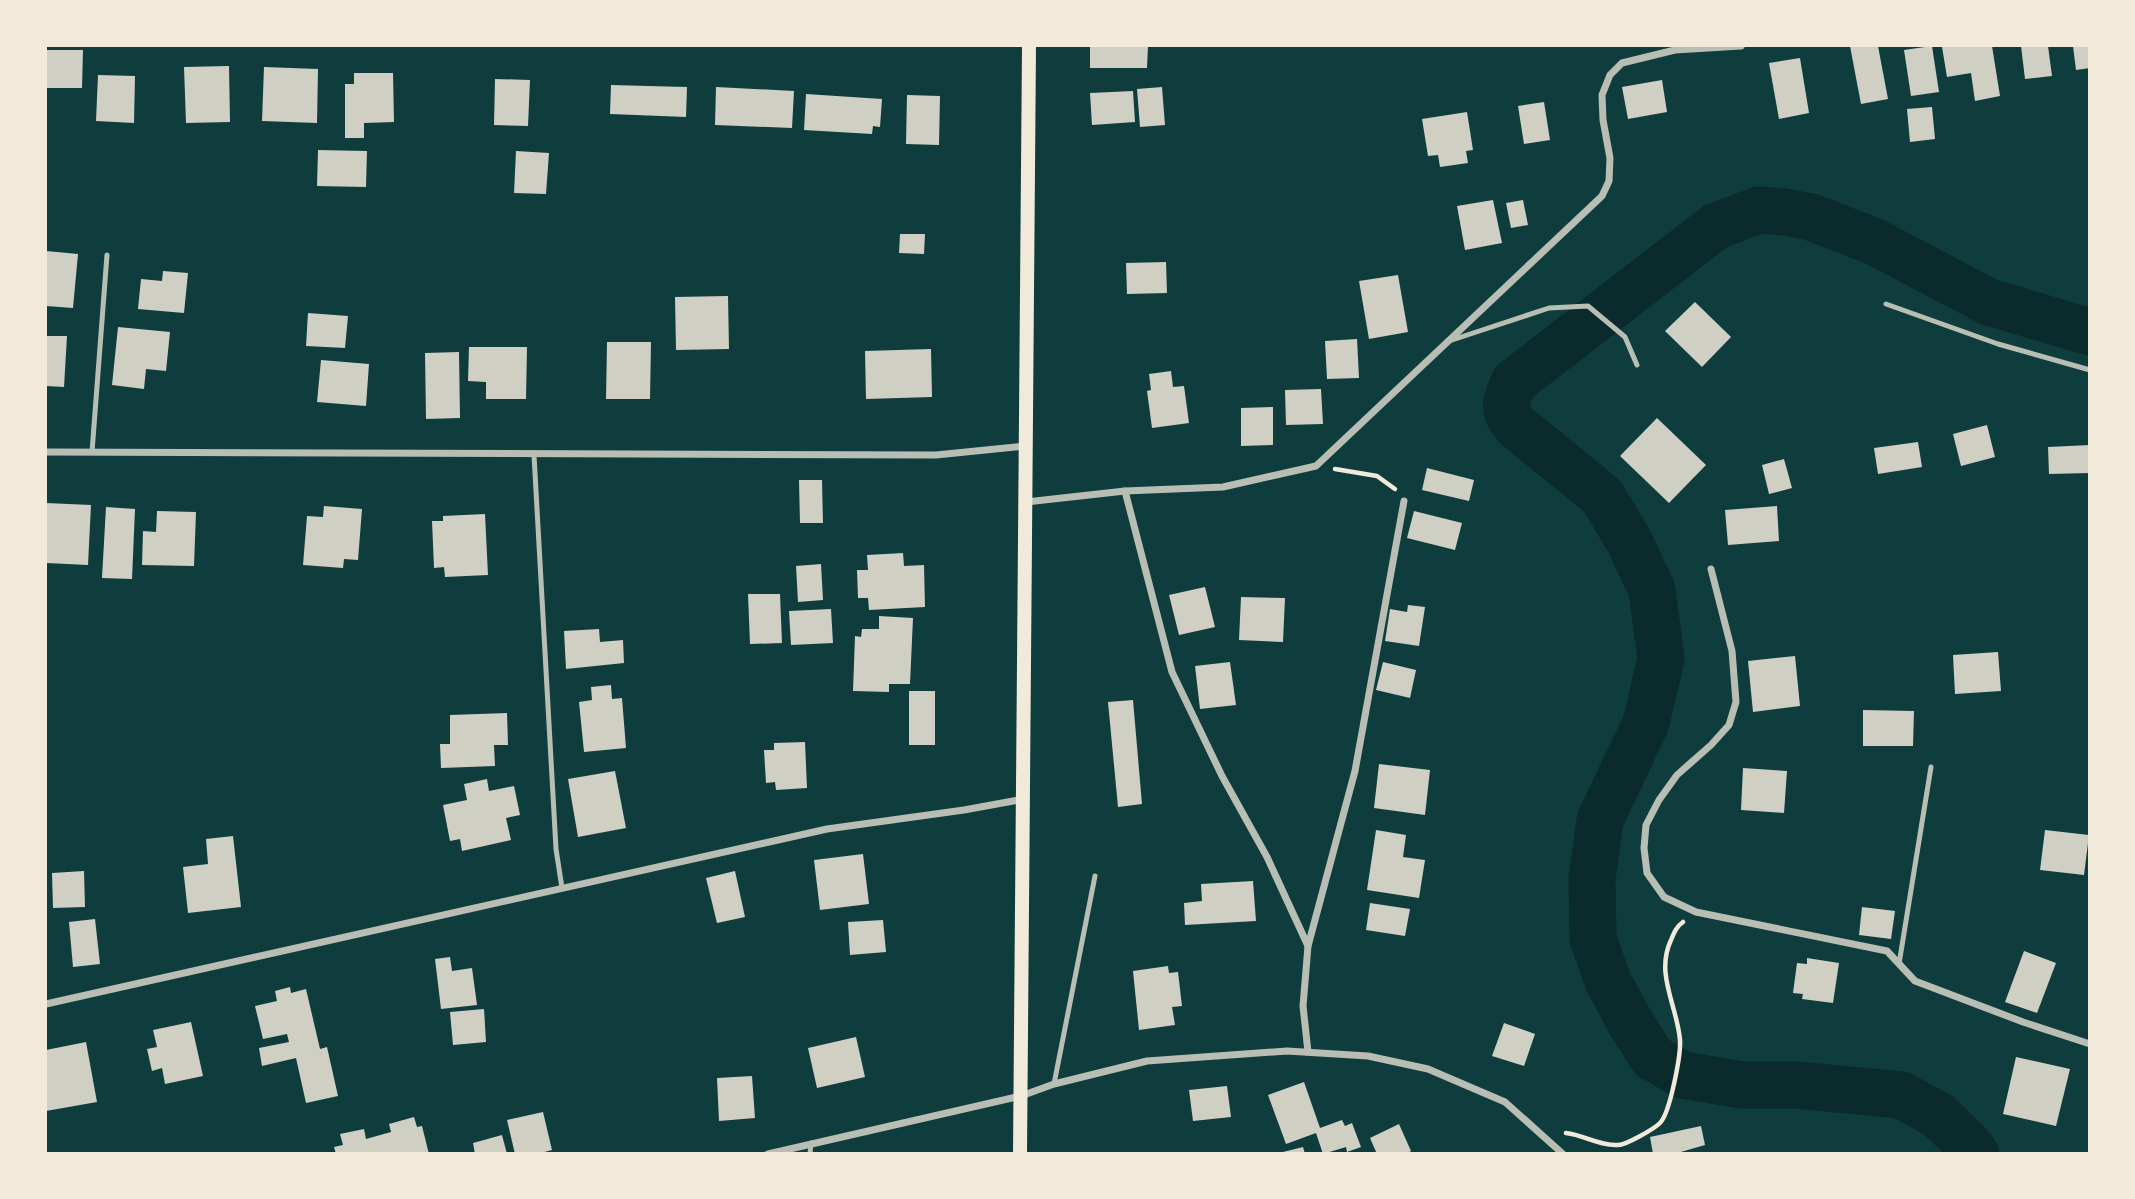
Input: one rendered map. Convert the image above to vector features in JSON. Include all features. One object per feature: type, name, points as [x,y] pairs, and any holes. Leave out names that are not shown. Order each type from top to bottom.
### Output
[{"type":"main road","points":[[1020,1153],[1029,46]]},
{"type":"street","points":[[1026,502],[1125,491],[1223,487],[1316,466],[1602,196],[1609,181],[1610,158],[1603,120],[1602,94],[1610,75],[1622,63],[1675,50],[1741,46]]},
{"type":"street","points":[[46,452],[936,455],[1027,446]]},
{"type":"street","points":[[1125,491],[1172,672],[1222,776],[1267,857],[1308,946]]},
{"type":"street","points":[[1308,1052],[1303,1006],[1308,946],[1355,771],[1404,501]]},
{"type":"street","points":[[1711,569],[1731,651],[1736,702],[1729,725],[1677,775],[1659,800],[1646,825],[1644,848],[1647,873],[1664,897],[1696,912],[1887,951],[1915,981],[2090,1044]]},
{"type":"street","points":[[46,1003],[827,829],[1024,799]]},
{"type":"street","points":[[768,1153],[1021,1096],[1054,1084],[1147,1062],[1308,1052],[1368,1056],[1428,1069],[1505,1102],[1563,1153]]},
{"type":"lane","points":[[92,452],[107,255]]},
{"type":"lane","points":[[1886,304],[1998,344],[2090,370]]},
{"type":"lane","points":[[1447,342],[1549,308],[1588,306],[1625,337],[1637,365]]},
{"type":"lane","points":[[534,455],[556,849],[562,888]]},
{"type":"lane","points":[[1899,964],[1931,767]]},
{"type":"lane","points":[[1054,1084],[1096,876]]},
{"type":"lane","points":[[810,1153],[811,1143]]},
{"type":"path","points":[[1316,466],[1377,476],[1395,488],[1404,501]]},
{"type":"path","points":[[1544,1136],[1561,1133],[1578,1135],[1597,1143],[1620,1146],[1661,1122],[1669,1105],[1680,1041],[1666,982],[1665,954],[1678,926],[1696,912]]},
{"type":"building","points":[[1090,46],[1148,46],[1147,68],[1090,68]]},
{"type":"building","points":[[1850,46],[1878,46],[1888,99],[1861,104]]},
{"type":"building","points":[[1932,46],[1939,92],[1911,96],[1904,50]]},
{"type":"building","points":[[1992,46],[2000,96],[1975,101],[1971,73],[1947,77],[1942,47]]},
{"type":"building","points":[[2021,46],[2048,46],[2052,76],[2025,79]]},
{"type":"building","points":[[2073,46],[2090,46],[2090,68],[2076,70]]},
{"type":"building","points":[[46,50],[83,50],[82,88],[46,88]]},
{"type":"building","points":[[1800,58],[1809,113],[1779,119],[1769,63]]},
{"type":"building","points":[[229,66],[230,122],[186,123],[184,67]]},
{"type":"building","points":[[264,67],[318,69],[317,123],[262,121]]},
{"type":"building","points":[[354,73],[393,73],[394,122],[364,123],[364,138],[345,138],[345,84],[354,84]]},
{"type":"building","points":[[98,75],[135,76],[134,123],[96,121]]},
{"type":"building","points":[[495,79],[530,80],[528,126],[494,125]]},
{"type":"building","points":[[1662,80],[1667,112],[1628,119],[1622,87]]},
{"type":"building","points":[[611,85],[687,87],[686,117],[610,114]]},
{"type":"building","points":[[716,87],[794,91],[792,128],[715,125]]},
{"type":"building","points":[[1162,87],[1165,125],[1140,127],[1137,89]]},
{"type":"building","points":[[1133,91],[1135,122],[1092,125],[1090,93]]},
{"type":"building","points":[[806,94],[882,99],[880,127],[873,126],[872,134],[804,130]]},
{"type":"building","points":[[907,95],[940,96],[939,145],[906,144]]},
{"type":"building","points":[[1544,102],[1550,140],[1524,144],[1518,106]]},
{"type":"building","points":[[1932,107],[1935,139],[1910,142],[1907,109]]},
{"type":"building","points":[[1467,112],[1473,150],[1466,151],[1468,163],[1440,167],[1438,155],[1428,156],[1422,119]]},
{"type":"building","points":[[318,150],[367,151],[366,187],[317,186]]},
{"type":"building","points":[[516,151],[549,153],[546,194],[514,193]]},
{"type":"building","points":[[1493,200],[1502,243],[1465,250],[1457,206]]},
{"type":"building","points":[[1523,200],[1528,225],[1511,228],[1506,203]]},
{"type":"building","points":[[900,234],[925,234],[924,254],[899,253]]},
{"type":"building","points":[[46,251],[78,254],[73,308],[46,306]]},
{"type":"building","points":[[1166,262],[1167,293],[1127,294],[1126,263]]},
{"type":"building","points":[[163,271],[188,273],[184,313],[138,309],[141,279],[162,281]]},
{"type":"building","points":[[1398,275],[1408,332],[1369,339],[1359,281]]},
{"type":"building","points":[[728,296],[729,349],[676,350],[675,297]]},
{"type":"building","points":[[1695,302],[1731,337],[1702,367],[1665,331]]},
{"type":"building","points":[[308,313],[348,316],[345,348],[306,346]]},
{"type":"building","points":[[118,327],[170,332],[166,371],[146,369],[144,389],[112,385]]},
{"type":"building","points":[[46,336],[67,336],[64,387],[46,386]]},
{"type":"building","points":[[1357,339],[1359,378],[1327,379],[1325,341]]},
{"type":"building","points":[[607,342],[651,342],[650,399],[606,399]]},
{"type":"building","points":[[469,347],[527,347],[526,399],[486,399],[486,382],[468,381]]},
{"type":"building","points":[[931,349],[932,397],[866,399],[865,351]]},
{"type":"building","points":[[459,352],[460,418],[426,419],[425,353]]},
{"type":"building","points":[[321,360],[369,364],[366,406],[317,402]]},
{"type":"building","points":[[1171,371],[1173,387],[1184,386],[1189,423],[1152,428],[1147,391],[1151,390],[1149,374]]},
{"type":"building","points":[[1321,389],[1323,424],[1286,425],[1285,390]]},
{"type":"building","points":[[1273,407],[1273,445],[1241,446],[1241,408]]},
{"type":"building","points":[[1657,418],[1706,465],[1669,503],[1620,456]]},
{"type":"building","points":[[1987,425],[1995,457],[1961,466],[1953,434]]},
{"type":"building","points":[[1918,442],[1922,467],[1878,474],[1874,448]]},
{"type":"building","points":[[2090,445],[2090,473],[2049,474],[2048,447]]},
{"type":"building","points":[[1784,459],[1792,488],[1769,494],[1762,465]]},
{"type":"building","points":[[1427,468],[1474,480],[1469,501],[1422,490]]},
{"type":"building","points":[[799,480],[822,480],[823,523],[800,523]]},
{"type":"building","points":[[46,503],[91,505],[88,565],[46,563]]},
{"type":"building","points":[[324,506],[362,509],[358,560],[344,559],[343,568],[303,565],[307,516],[323,517]]},
{"type":"building","points":[[1777,506],[1779,541],[1728,545],[1725,510]]},
{"type":"building","points":[[106,507],[135,509],[132,579],[102,578]]},
{"type":"building","points":[[157,511],[196,512],[194,566],[142,565],[143,531],[156,532]]},
{"type":"building","points":[[1414,511],[1462,523],[1455,550],[1407,538]]},
{"type":"building","points":[[485,514],[488,575],[445,577],[444,567],[434,568],[432,521],[443,521],[443,516]]},
{"type":"building","points":[[903,553],[904,566],[924,565],[925,607],[869,610],[868,598],[858,598],[857,570],[868,570],[867,555]]},
{"type":"building","points":[[821,564],[823,600],[798,602],[796,566]]},
{"type":"building","points":[[1205,587],[1215,627],[1179,635],[1169,595]]},
{"type":"building","points":[[748,594],[780,594],[782,643],[750,644]]},
{"type":"building","points":[[1241,597],[1285,598],[1283,642],[1239,640]]},
{"type":"building","points":[[1408,605],[1425,607],[1419,646],[1385,641],[1390,609],[1407,612]]},
{"type":"building","points":[[831,609],[833,643],[791,645],[789,611]]},
{"type":"building","points":[[879,616],[913,618],[910,684],[889,684],[889,692],[853,691],[855,636],[861,637],[862,629],[879,629]]},
{"type":"building","points":[[599,629],[600,642],[623,640],[624,663],[566,669],[564,631]]},
{"type":"building","points":[[1998,652],[2001,691],[1955,694],[1953,655]]},
{"type":"building","points":[[1795,656],[1800,706],[1753,712],[1748,661]]},
{"type":"building","points":[[1230,662],[1236,705],[1200,709],[1195,666]]},
{"type":"building","points":[[1383,662],[1416,670],[1410,698],[1376,690]]},
{"type":"building","points":[[611,685],[612,699],[622,698],[626,748],[584,752],[579,702],[592,700],[591,687]]},
{"type":"building","points":[[909,691],[935,691],[935,745],[909,745]]},
{"type":"building","points":[[1133,700],[1142,804],[1118,807],[1108,702]]},
{"type":"building","points":[[1863,710],[1914,711],[1913,746],[1863,746]]},
{"type":"building","points":[[507,713],[508,745],[494,745],[495,766],[441,768],[440,744],[450,744],[450,715]]},
{"type":"building","points":[[805,742],[807,788],[776,790],[775,782],[766,783],[764,750],[774,750],[774,743]]},
{"type":"building","points":[[1379,764],[1430,770],[1425,815],[1374,808]]},
{"type":"building","points":[[1743,768],[1787,771],[1784,813],[1741,810]]},
{"type":"building","points":[[615,771],[626,828],[578,837],[568,779]]},
{"type":"building","points":[[487,779],[489,791],[514,786],[520,815],[506,818],[511,840],[462,851],[460,839],[450,841],[443,805],[467,800],[464,784]]},
{"type":"building","points":[[1376,830],[1406,835],[1403,857],[1425,860],[1419,898],[1367,890]]},
{"type":"building","points":[[2045,830],[2089,835],[2084,875],[2040,870]]},
{"type":"building","points":[[233,836],[241,907],[188,913],[183,867],[208,864],[206,839]]},
{"type":"building","points":[[863,854],[869,904],[820,910],[814,860]]},
{"type":"building","points":[[84,871],[85,907],[53,908],[52,873]]},
{"type":"building","points":[[735,871],[745,917],[717,923],[706,878]]},
{"type":"building","points":[[1253,881],[1256,921],[1185,925],[1184,903],[1202,901],[1201,884]]},
{"type":"building","points":[[1370,903],[1410,909],[1405,936],[1366,930]]},
{"type":"building","points":[[1862,907],[1895,911],[1891,939],[1859,935]]},
{"type":"building","points":[[95,919],[100,964],[73,967],[69,922]]},
{"type":"building","points":[[883,920],[886,952],[850,955],[848,922]]},
{"type":"building","points":[[2024,951],[2056,963],[2037,1013],[2005,1002]]},
{"type":"building","points":[[450,957],[452,971],[472,968],[477,1005],[441,1009],[435,959]]},
{"type":"building","points":[[1807,958],[1839,963],[1833,1003],[1802,999],[1803,994],[1793,993],[1797,963],[1807,964]]},
{"type":"building","points":[[1168,966],[1169,973],[1178,972],[1182,1006],[1172,1007],[1175,1025],[1139,1030],[1133,971]]},
{"type":"building","points":[[290,987],[291,993],[306,989],[320,1049],[327,1047],[338,1096],[306,1103],[296,1058],[262,1066],[259,1048],[289,1042],[287,1034],[263,1039],[255,1006],[277,1001],[275,991]]},
{"type":"building","points":[[484,1009],[486,1042],[453,1045],[450,1012]]},
{"type":"building","points":[[191,1022],[203,1076],[165,1084],[162,1068],[152,1071],[147,1049],[157,1047],[153,1030]]},
{"type":"building","points":[[1504,1023],[1535,1034],[1524,1066],[1492,1056]]},
{"type":"building","points":[[856,1037],[865,1077],[817,1088],[808,1048]]},
{"type":"building","points":[[86,1042],[97,1102],[46,1111],[46,1050]]},
{"type":"building","points":[[2016,1057],[2070,1069],[2056,1126],[2003,1114]]},
{"type":"building","points":[[752,1076],[755,1118],[719,1121],[717,1078]]},
{"type":"building","points":[[1304,1082],[1320,1128],[1342,1120],[1345,1126],[1352,1123],[1361,1147],[1347,1152],[1346,1147],[1323,1154],[1316,1133],[1286,1144],[1268,1095]]},
{"type":"building","points":[[1227,1086],[1231,1117],[1193,1121],[1189,1090]]},
{"type":"building","points":[[543,1112],[552,1150],[537,1154],[515,1154],[507,1120]]},
{"type":"building","points":[[414,1117],[417,1127],[422,1126],[429,1154],[336,1154],[334,1147],[343,1145],[340,1134],[364,1129],[366,1139],[391,1132],[389,1124]]},
{"type":"building","points":[[1399,1124],[1411,1151],[1406,1154],[1377,1154],[1370,1138]]},
{"type":"building","points":[[1701,1126],[1705,1145],[1674,1154],[1653,1154],[1650,1137]]},
{"type":"building","points":[[502,1135],[507,1154],[475,1154],[473,1143]]},
{"type":"building","points":[[1303,1147],[1305,1154],[1279,1153]]},
{"type":"waterway","points":[[1976,1154],[1938,1115],[1901,1095],[1796,1085],[1742,1085],[1683,1075],[1652,1057],[1630,1022],[1608,981],[1593,939],[1592,879],[1600,820],[1646,723],[1661,659],[1652,590],[1629,541],[1602,496],[1516,426],[1508,415],[1506,405],[1514,382],[1716,226],[1759,210],[1811,217],[1875,242],[1989,302],[2090,332]]}]
